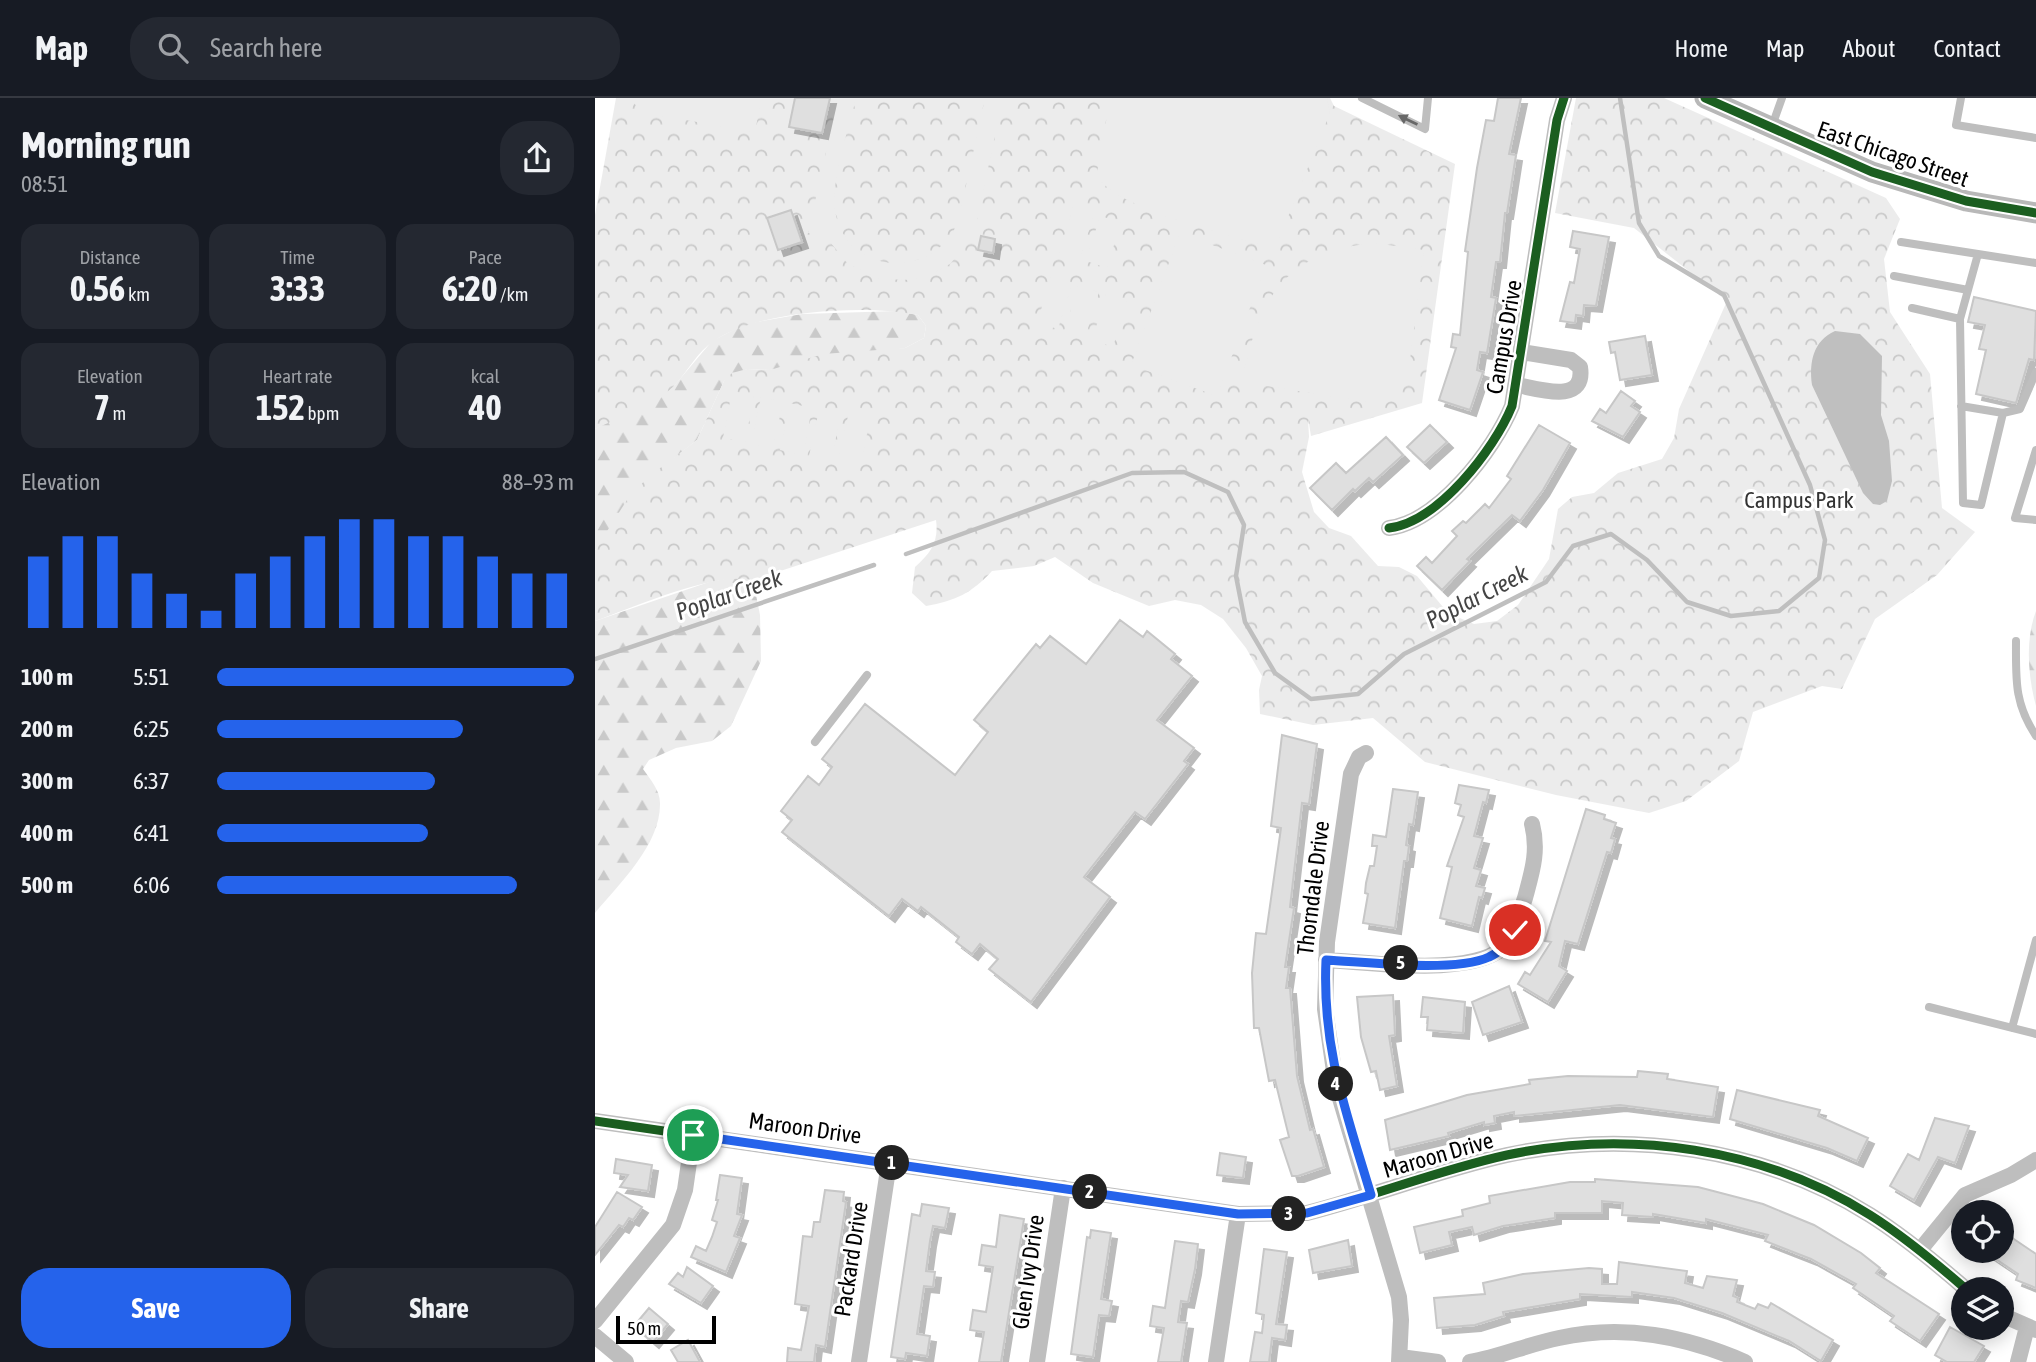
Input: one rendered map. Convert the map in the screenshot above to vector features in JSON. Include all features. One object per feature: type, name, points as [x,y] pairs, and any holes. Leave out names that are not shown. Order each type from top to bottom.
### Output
[{"type":"main road","name":"East Chicago Street","points":[[1705,98],[1872,172],[1966,201],[2036,213]]},
{"type":"street","name":"Campus Drive","points":[[1389,528],[1411,523],[1421,516],[1485,457],[1504,425],[1517,385],[1557,120],[1564,98]]},
{"type":"street","points":[[1517,385],[1569,391],[1577,386],[1582,376],[1580,367],[1571,360],[1522,352]]},
{"type":"street","name":"Thorndale Drive","points":[[1366,753],[1359,757],[1351,774],[1326,960],[1325,1009],[1330,1056],[1399,1297],[1399,1359]]},
{"type":"street","points":[[1326,960],[1450,965],[1489,958],[1501,950],[1515,930],[1537,848],[1532,824]]},
{"type":"street","name":"Maroon Drive","points":[[595,1121],[1238,1214],[1307,1213],[1535,1150],[1597,1143],[1681,1148],[1737,1159],[1789,1175],[1868,1214],[1920,1250],[1952,1277]]},
{"type":"street","points":[[595,1321],[673,1225],[685,1190],[693,1135]]},
{"type":"street","points":[[1920,1250],[1965,1195],[2011,1175],[2036,1160]]},
{"type":"street","name":"Packard Drive","points":[[859,1362],[889,1163]]},
{"type":"street","name":"Glen Ivy Drive","points":[[1037,1362],[1063,1188]]},
{"type":"street","points":[[1216,1362],[1238,1214]]},
{"type":"street","points":[[2014,1320],[2031,1328],[2018,1362]]},
{"type":"street","points":[[1470,1362],[1560,1338],[1612,1332],[1664,1335],[1694,1341],[1745,1362]]},
{"type":"street","points":[[595,1336],[626,1362]]},
{"type":"street","points":[[1399,1359],[1438,1362]]},
{"type":"lane","points":[[1362,98],[1425,129],[1428,98]]},
{"type":"lane","points":[[1770,129],[1782,98]]},
{"type":"lane","points":[[1961,98],[1956,125],[2036,138]]},
{"type":"lane","points":[[1901,242],[2036,263]]},
{"type":"lane","points":[[1978,254],[1960,319],[1963,503],[1981,505],[2003,413]]},
{"type":"lane","points":[[1894,276],[1968,290]]},
{"type":"lane","points":[[1912,309],[1960,319]]},
{"type":"lane","points":[[1961,407],[2003,413],[2020,409],[2036,372]]},
{"type":"lane","points":[[2036,450],[2015,518],[2036,520]]},
{"type":"lane","points":[[2016,641],[2015,692],[2036,736]]},
{"type":"lane","points":[[815,742],[867,675]]},
{"type":"lane","points":[[2013,1028],[2036,940]]},
{"type":"lane","points":[[1929,1007],[2036,1034]]},
{"type":"green space","name":"Campus Park","points":[[616,98],[1330,98],[1334,106],[1455,164],[1422,403],[1311,436],[1308,418],[1309,437],[1302,472],[1314,512],[1329,528],[1351,536],[1378,566],[1399,567],[1417,576],[1448,613],[1474,624],[1497,621],[1518,605],[1549,559],[1558,509],[1572,497],[1594,493],[1618,473],[1662,459],[1674,438],[1679,409],[1727,301],[1634,228],[1555,213],[1576,98],[1664,98],[1886,198],[1900,219],[1884,259],[1890,312],[1930,374],[1942,508],[1975,532],[1937,575],[1875,619],[1842,689],[1822,686],[1753,712],[1739,761],[1686,801],[1649,813],[1556,795],[1425,762],[1373,718],[1313,725],[1260,714],[1259,690],[1262,676],[1246,648],[1223,619],[1201,605],[1175,600],[1149,606],[1093,583],[1055,557],[1034,566],[992,571],[962,595],[926,606],[912,593],[915,567],[933,546],[936,520],[753,580],[717,581],[696,586],[595,621],[595,550],[627,500],[647,478],[697,440],[724,381],[732,373],[747,369],[770,370],[823,354],[905,348],[924,338],[926,326],[918,315],[870,310],[813,312],[757,322],[708,345],[675,385],[657,399],[595,429],[595,215]]},
{"type":"green space","points":[[632,98],[761,98],[761,101],[755,132],[639,112]]},
{"type":"green space","points":[[838,98],[856,98],[838,169],[834,198],[842,232],[855,248],[872,258],[891,263],[911,262],[930,254],[946,241],[958,222],[985,98],[1003,98],[976,225],[965,247],[950,264],[913,280],[880,279],[848,264],[826,237],[808,233]]},
{"type":"green space","points":[[1113,98],[1327,98],[1330,113],[1275,249],[1153,211],[1129,201],[1097,177],[1100,141]]},
{"type":"green space","points":[[1073,207],[1094,214],[1080,259],[1059,253]]},
{"type":"green space","points":[[1100,216],[1121,222],[1107,268],[1086,261]]},
{"type":"green space","points":[[1180,233],[1266,265],[1217,396],[1131,365]]},
{"type":"green space","points":[[1374,243],[1424,250],[1409,368],[1402,389],[1374,403],[1242,382],[1257,327],[1267,304],[1280,285],[1297,269],[1318,257],[1343,248]]},
{"type":"green space","points":[[1051,277],[1072,284],[1058,329],[1037,323]]},
{"type":"green space","points":[[1078,286],[1099,292],[1085,338],[1064,332]]},
{"type":"green space","points":[[1106,294],[1127,301],[1113,347],[1092,340]]},
{"type":"green space","points":[[897,311],[918,315],[926,326],[924,338],[905,348],[770,370],[747,369],[724,381],[697,440],[673,459],[595,550],[595,429],[674,386],[712,341],[745,324],[802,314]]},
{"type":"green space","points":[[732,391],[754,396],[745,442],[723,438]]},
{"type":"green space","points":[[761,397],[783,402],[773,448],[751,444]]},
{"type":"green space","points":[[790,403],[812,408],[803,455],[780,450]]},
{"type":"green space","points":[[819,410],[841,414],[831,461],[809,456]]},
{"type":"green space","points":[[848,416],[870,420],[860,467],[838,462]]},
{"type":"green space","points":[[736,577],[753,580],[760,615],[761,661],[731,726],[712,741],[676,748],[649,760],[643,769],[660,798],[659,818],[654,833],[627,876],[595,913],[595,621],[709,582]]},
{"type":"green space","points":[[2036,611],[2036,706],[2029,659],[2030,634]]},
{"type":"shaded area","points":[[1835,331],[1860,334],[1882,356],[1881,415],[1889,441],[1892,481],[1887,501],[1880,505],[1873,504],[1863,493],[1812,385],[1814,353],[1822,340]]},
{"type":"building","points":[[795,98],[830,98],[822,133],[789,127]]},
{"type":"building","points":[[1498,98],[1521,98],[1509,154],[1516,155],[1505,213],[1500,262],[1496,262],[1491,297],[1496,298],[1487,353],[1480,352],[1477,370],[1483,372],[1470,410],[1439,400],[1456,348],[1451,347],[1453,334],[1460,335],[1468,252],[1465,251],[1477,168],[1486,120],[1494,121]]},
{"type":"building","points":[[791,210],[802,242],[778,250],[767,218]]},
{"type":"building","points":[[1573,231],[1609,237],[1596,306],[1584,305],[1583,316],[1576,315],[1575,323],[1560,321],[1570,282],[1574,283],[1580,249],[1570,247]]},
{"type":"building","points":[[981,236],[995,239],[993,253],[978,250]]},
{"type":"building","points":[[1974,297],[2036,311],[2034,360],[2029,359],[2016,403],[1976,394],[1986,350],[1979,349],[1985,325],[1968,322]]},
{"type":"building","points":[[1645,336],[1652,375],[1620,380],[1615,352],[1611,353],[1609,342]]},
{"type":"building","points":[[1621,391],[1635,401],[1631,406],[1640,412],[1623,437],[1592,421],[1600,409],[1606,413]]},
{"type":"building","points":[[1430,425],[1447,442],[1424,463],[1407,447]]},
{"type":"building","points":[[1539,425],[1570,443],[1543,490],[1520,521],[1512,515],[1467,559],[1470,561],[1442,590],[1417,566],[1426,557],[1432,563],[1457,536],[1452,531],[1463,521],[1466,523],[1485,504],[1489,508],[1511,479],[1507,476]]},
{"type":"building","points":[[1386,437],[1403,455],[1373,482],[1369,478],[1355,491],[1353,489],[1332,510],[1310,488],[1336,463],[1346,473]]},
{"type":"building","points":[[1120,620],[1143,637],[1147,631],[1175,654],[1171,659],[1192,676],[1157,720],[1194,748],[1184,761],[1188,764],[1145,819],[1135,812],[1084,877],[1110,897],[1031,1002],[989,969],[998,959],[980,944],[972,954],[956,942],[959,937],[921,907],[918,911],[902,899],[889,916],[782,832],[792,820],[781,811],[808,776],[819,785],[832,767],[822,759],[865,704],[955,775],[988,732],[974,720],[1036,644],[1040,648],[1050,636],[1086,664]]},
{"type":"building","points":[[1282,735],[1317,744],[1309,804],[1302,803],[1290,907],[1294,908],[1285,967],[1289,967],[1286,988],[1290,988],[1297,1076],[1310,1130],[1313,1129],[1324,1167],[1298,1176],[1292,1176],[1280,1140],[1289,1137],[1275,1080],[1269,1081],[1259,1028],[1254,1028],[1252,973],[1256,933],[1266,934],[1281,828],[1271,826]]},
{"type":"building","points":[[1459,785],[1489,790],[1474,836],[1483,838],[1474,868],[1481,870],[1476,886],[1485,888],[1482,898],[1479,897],[1472,926],[1440,918],[1452,867],[1447,866],[1464,817],[1458,815],[1461,805],[1455,803]]},
{"type":"building","points":[[1393,789],[1418,792],[1413,825],[1409,824],[1407,861],[1404,861],[1395,928],[1363,923],[1368,894],[1365,893],[1366,883],[1370,866],[1374,866],[1377,846],[1372,846],[1373,835],[1386,837]]},
{"type":"building","points":[[1586,809],[1605,815],[1604,819],[1616,823],[1611,838],[1615,839],[1611,853],[1607,852],[1578,944],[1565,941],[1559,966],[1567,971],[1548,1002],[1518,984],[1525,972],[1530,975],[1551,942],[1545,941]]},
{"type":"building","points":[[1509,986],[1522,1022],[1483,1035],[1472,1002]]},
{"type":"building","points":[[1393,995],[1395,1035],[1389,1036],[1397,1086],[1380,1090],[1376,1071],[1371,1072],[1361,1037],[1357,997]]},
{"type":"building","points":[[1423,997],[1465,1002],[1463,1033],[1427,1030],[1428,1017],[1421,1017]]},
{"type":"building","points":[[1638,1071],[1668,1074],[1667,1079],[1718,1087],[1713,1117],[1620,1105],[1514,1116],[1514,1112],[1494,1116],[1495,1123],[1484,1125],[1484,1122],[1448,1133],[1449,1136],[1390,1150],[1385,1120],[1467,1095],[1530,1084],[1529,1080],[1568,1076],[1637,1077]]},
{"type":"building","points":[[1737,1090],[1820,1110],[1818,1116],[1868,1138],[1857,1161],[1827,1148],[1730,1119]]},
{"type":"building","points":[[1935,1118],[1969,1126],[1955,1163],[1938,1157],[1914,1200],[1890,1186],[1908,1154],[1919,1160]]},
{"type":"building","points":[[1220,1153],[1246,1157],[1243,1178],[1217,1175]]},
{"type":"building","points":[[616,1159],[652,1165],[648,1191],[620,1187],[628,1175],[614,1173]]},
{"type":"building","points":[[720,1175],[742,1178],[737,1214],[742,1215],[734,1236],[740,1238],[726,1272],[691,1257],[696,1246],[706,1251],[712,1237],[717,1222],[712,1220],[718,1200]]},
{"type":"building","points":[[1595,1179],[1698,1187],[1763,1204],[1814,1225],[1861,1253],[1880,1268],[1876,1273],[1939,1314],[1920,1341],[1890,1321],[1894,1316],[1853,1288],[1856,1284],[1811,1259],[1765,1241],[1768,1235],[1706,1219],[1706,1223],[1653,1214],[1653,1217],[1622,1215],[1623,1203],[1602,1201],[1602,1213],[1555,1213],[1555,1218],[1503,1226],[1474,1235],[1472,1227],[1449,1232],[1452,1245],[1420,1253],[1414,1227],[1463,1216],[1462,1210],[1490,1203],[1489,1196],[1570,1182],[1595,1182]]},
{"type":"building","points":[[825,1190],[844,1192],[843,1201],[846,1202],[825,1347],[816,1345],[814,1362],[787,1362],[788,1348],[801,1350],[809,1306],[795,1304],[803,1236],[812,1237],[814,1222],[820,1222]]},
{"type":"building","points":[[617,1192],[642,1207],[633,1220],[629,1218],[623,1227],[619,1225],[595,1255],[595,1227]]},
{"type":"building","points":[[922,1204],[949,1208],[945,1228],[933,1226],[930,1241],[926,1271],[935,1272],[933,1287],[924,1286],[917,1334],[930,1336],[927,1356],[906,1353],[905,1359],[891,1357],[912,1214],[920,1216]]},
{"type":"building","points":[[1000,1215],[1024,1219],[1001,1362],[979,1362],[984,1332],[970,1330],[973,1310],[986,1312],[993,1267],[979,1265],[982,1245],[996,1247]]},
{"type":"building","points":[[1091,1230],[1111,1233],[1101,1299],[1112,1301],[1109,1316],[1099,1315],[1093,1357],[1071,1354],[1087,1237],[1090,1238]]},
{"type":"building","points":[[2014,1239],[2036,1254],[2036,1288],[2016,1280],[2018,1274],[2002,1263],[2014,1263]]},
{"type":"building","points":[[1348,1240],[1352,1266],[1313,1273],[1309,1250]]},
{"type":"building","points":[[1175,1241],[1198,1244],[1195,1269],[1188,1302],[1181,1301],[1178,1322],[1187,1323],[1181,1362],[1158,1362],[1164,1328],[1150,1326],[1153,1306],[1165,1308]]},
{"type":"building","points":[[1264,1249],[1287,1252],[1276,1324],[1287,1325],[1285,1340],[1272,1338],[1269,1362],[1250,1362],[1255,1332],[1262,1333],[1264,1315],[1256,1313]]},
{"type":"building","points":[[1619,1262],[1687,1271],[1685,1283],[1703,1288],[1707,1276],[1737,1280],[1733,1296],[1738,1298],[1737,1302],[1755,1309],[1758,1304],[1768,1308],[1771,1303],[1833,1340],[1821,1361],[1789,1341],[1722,1313],[1674,1298],[1632,1292],[1632,1297],[1580,1294],[1580,1299],[1503,1312],[1504,1316],[1475,1325],[1437,1328],[1434,1298],[1485,1294],[1483,1283],[1523,1274],[1589,1268],[1602,1269],[1602,1284],[1617,1284]]},
{"type":"building","points":[[687,1267],[713,1286],[701,1303],[669,1284],[678,1273],[683,1277]]},
{"type":"building","points":[[649,1308],[668,1324],[653,1342],[634,1326]]},
{"type":"building","points":[[1950,1327],[1951,1340],[1973,1340],[1984,1346],[1974,1362],[1947,1362],[1935,1355]]},
{"type":"building","points":[[688,1340],[700,1362],[678,1362],[671,1350]]},
{"type":"waterway","name":"Poplar Creek","points":[[906,554],[1132,473],[1184,472],[1228,492],[1244,525],[1236,576],[1245,622],[1275,673],[1311,699],[1358,694],[1404,654],[1546,582],[1573,546],[1611,534],[1647,560],[1687,602],[1731,616],[1779,611],[1819,578],[1825,540],[1810,485],[1724,295],[1659,256],[1639,223],[1620,98]]},
{"type":"waterway","name":"Poplar Creek","points":[[595,659],[874,565]]},
{"type":"cycle path","points":[[1389,528],[1408,523],[1445,498],[1492,443],[1512,406],[1557,120],[1564,98]]},
{"type":"cycle path","points":[[1705,98],[1872,172],[1966,201],[2036,213]]},
{"type":"cycle path","points":[[595,1121],[1238,1214],[1307,1213],[1482,1161],[1553,1147],[1648,1145],[1695,1150],[1786,1174],[1829,1192],[1896,1232],[1952,1277]]},
{"type":"route","points":[[693,1135],[1238,1214],[1307,1213],[1371,1195],[1336,1085],[1330,1056],[1325,1009],[1326,960],[1450,965],[1472,962],[1489,958],[1501,950],[1515,930]]}]
